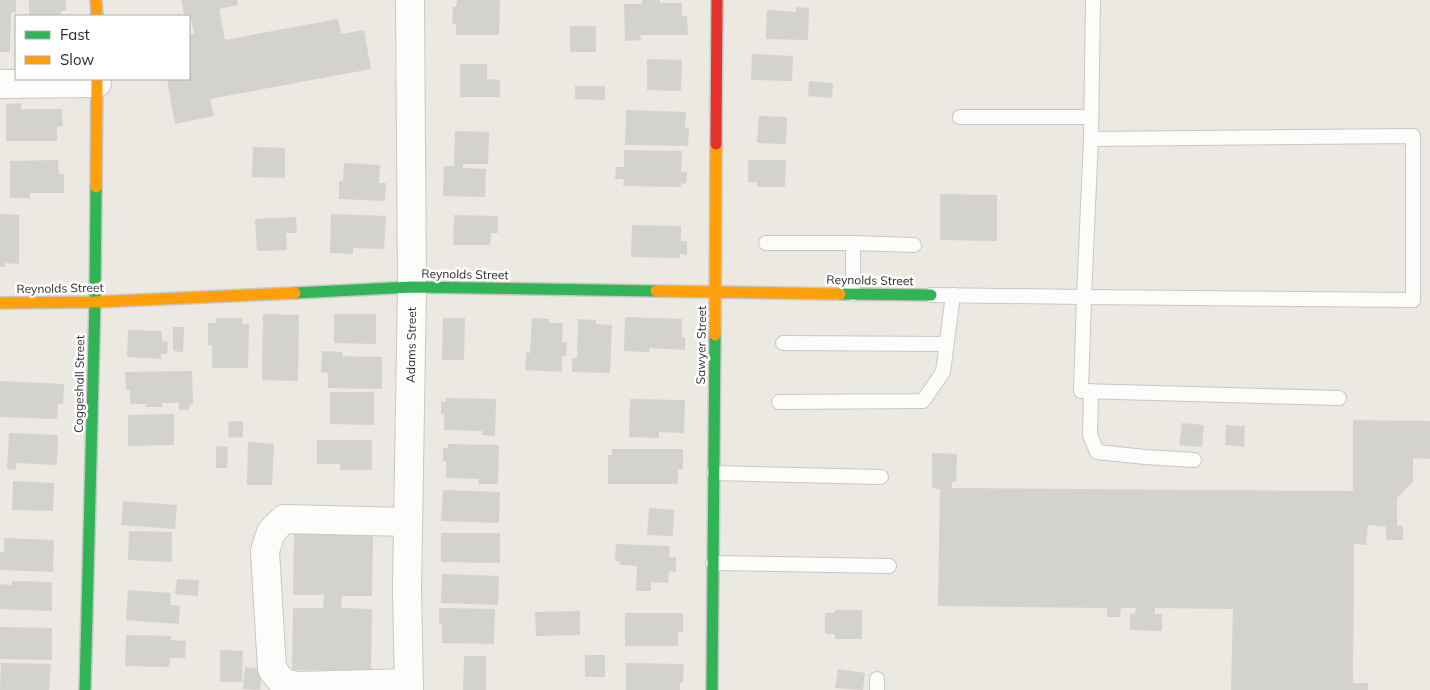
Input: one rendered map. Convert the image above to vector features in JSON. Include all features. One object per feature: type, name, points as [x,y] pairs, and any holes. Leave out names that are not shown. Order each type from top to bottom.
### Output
[{"type":"street","points":[[96,0],[96,15]]},
{"type":"street","name":"Adams Street","points":[[409,687],[407,589],[412,287],[410,0]]},
{"type":"street","name":"Sawyer Street","points":[[712,690],[718,0]]},
{"type":"street","points":[[0,84],[97,81]]},
{"type":"street","name":"Coggeshall Street","points":[[85,690],[95,302],[97,81]]},
{"type":"street","name":"Reynolds Street","points":[[0,303],[95,302],[412,287],[931,295]]},
{"type":"street","points":[[408,522],[284,519],[271,532],[265,551],[272,669],[283,682],[297,686],[409,687]]},
{"type":"lane","points":[[1093,0],[1091,139],[1081,391],[1339,398]]},
{"type":"lane","points":[[960,117],[1091,117]]},
{"type":"lane","points":[[931,295],[1413,300],[1413,136],[1091,139]]},
{"type":"lane","points":[[766,243],[914,245]]},
{"type":"lane","points":[[853,243],[853,294]]},
{"type":"lane","points":[[779,402],[923,401],[943,372],[953,295]]},
{"type":"lane","points":[[783,343],[947,344]]},
{"type":"lane","points":[[1091,391],[1090,435],[1096,452],[1194,460]]},
{"type":"lane","points":[[714,473],[881,477]]},
{"type":"lane","points":[[713,563],[888,566]]},
{"type":"building","points":[[0,0],[16,0],[16,12],[11,13],[10,52],[0,52]]},
{"type":"building","points":[[29,0],[66,0],[66,11],[61,11],[61,15],[29,15]]},
{"type":"building","points":[[181,0],[237,0],[238,5],[219,9],[225,40],[338,19],[341,34],[364,30],[371,69],[210,99],[214,116],[175,124],[167,80],[190,80],[190,34],[194,34],[190,14],[184,15]]},
{"type":"building","points":[[457,0],[500,0],[499,35],[456,35],[456,24],[452,23],[453,7],[456,7]]},
{"type":"building","points":[[642,0],[660,0],[660,3],[682,3],[682,16],[687,16],[688,35],[640,35],[641,40],[625,41],[624,4],[642,4]]},
{"type":"building","points":[[796,7],[809,8],[808,40],[766,39],[767,10],[796,12]]},
{"type":"building","points":[[570,26],[596,26],[596,52],[570,52]]},
{"type":"building","points":[[752,54],[793,56],[792,81],[751,80]]},
{"type":"building","points":[[647,59],[682,60],[681,91],[647,90]]},
{"type":"building","points":[[460,64],[487,64],[487,79],[500,80],[500,97],[460,97]]},
{"type":"building","points":[[809,81],[833,83],[832,98],[808,96]]},
{"type":"building","points":[[575,86],[605,86],[605,100],[575,99]]},
{"type":"building","points":[[21,103],[21,109],[62,109],[63,126],[57,127],[57,141],[6,141],[6,104]]},
{"type":"building","points":[[626,110],[686,112],[685,128],[689,128],[688,146],[625,145]]},
{"type":"building","points":[[759,116],[787,117],[786,144],[757,143]]},
{"type":"building","points":[[455,131],[489,132],[488,164],[463,164],[463,168],[486,169],[485,197],[443,196],[444,166],[454,166]]},
{"type":"building","points":[[253,147],[285,148],[285,178],[252,177]]},
{"type":"building","points":[[624,150],[682,151],[681,172],[687,172],[686,184],[681,183],[681,187],[623,186],[624,179],[615,179],[616,167],[624,167]]},
{"type":"building","points":[[58,160],[59,174],[64,174],[64,193],[30,193],[30,198],[10,198],[10,161]]},
{"type":"building","points":[[748,160],[786,160],[785,187],[757,187],[757,182],[748,182]]},
{"type":"building","points":[[344,163],[380,165],[379,183],[386,183],[385,201],[339,199],[339,181],[343,181]]},
{"type":"building","points":[[940,194],[997,195],[997,241],[940,240]]},
{"type":"building","points":[[0,214],[19,215],[19,264],[5,263],[5,267],[0,267]]},
{"type":"building","points":[[331,214],[386,216],[384,249],[353,248],[353,254],[330,253]]},
{"type":"building","points":[[454,215],[498,216],[498,233],[491,233],[490,245],[453,245]]},
{"type":"building","points":[[296,217],[297,233],[286,233],[287,250],[257,251],[255,219]]},
{"type":"building","points":[[632,225],[681,226],[681,241],[687,241],[687,255],[680,254],[680,258],[631,257]]},
{"type":"building","points":[[263,314],[299,315],[298,381],[262,380]]},
{"type":"building","points":[[334,314],[376,314],[376,344],[334,343]]},
{"type":"building","points":[[625,317],[682,319],[682,337],[685,337],[685,350],[650,348],[649,352],[624,351]]},
{"type":"building","points":[[216,318],[242,318],[242,324],[249,324],[248,368],[212,368],[212,345],[208,345],[208,323],[216,323]]},
{"type":"building","points":[[443,318],[465,318],[464,360],[442,360]]},
{"type":"building","points":[[532,318],[549,319],[549,323],[563,323],[562,342],[567,342],[566,357],[562,356],[562,372],[525,370],[526,352],[530,353]]},
{"type":"building","points":[[578,319],[596,320],[596,324],[612,325],[610,373],[572,372],[572,358],[577,358]]},
{"type":"building","points":[[173,327],[184,327],[183,352],[173,351]]},
{"type":"building","points":[[128,330],[162,331],[162,341],[168,342],[167,354],[161,354],[161,359],[127,357]]},
{"type":"building","points":[[322,351],[343,352],[342,356],[382,357],[382,389],[328,388],[328,373],[321,372]]},
{"type":"building","points":[[192,371],[193,404],[189,405],[189,410],[179,410],[179,403],[162,403],[162,407],[130,404],[130,390],[126,390],[125,372]]},
{"type":"building","points":[[0,381],[64,384],[63,404],[58,404],[57,419],[0,417]]},
{"type":"building","points":[[330,392],[374,392],[374,425],[330,424]]},
{"type":"building","points":[[446,398],[496,399],[495,436],[482,435],[482,431],[444,430],[444,414],[441,414],[441,401],[446,402]]},
{"type":"building","points":[[630,399],[685,400],[684,433],[659,432],[659,438],[629,437]]},
{"type":"building","points":[[174,414],[174,445],[128,446],[128,415]]},
{"type":"building","points":[[1353,420],[1430,421],[1430,459],[1413,458],[1413,482],[1397,498],[1397,526],[1403,526],[1403,540],[1386,540],[1386,527],[1368,525],[1366,545],[1354,544],[1353,683],[1368,683],[1368,690],[1231,690],[1233,609],[1155,608],[1155,614],[1162,614],[1162,631],[1130,630],[1130,614],[1135,613],[1136,608],[1121,608],[1120,617],[1107,617],[1107,608],[938,606],[940,489],[932,488],[932,453],[957,454],[956,482],[952,482],[952,488],[1353,491]]},
{"type":"building","points":[[243,421],[243,437],[229,438],[228,422]]},
{"type":"building","points":[[1182,423],[1204,425],[1202,447],[1179,445]]},
{"type":"building","points":[[1226,425],[1245,426],[1244,447],[1225,445]]},
{"type":"building","points":[[9,433],[58,435],[57,465],[16,463],[16,470],[7,469]]},
{"type":"building","points":[[317,440],[372,440],[372,470],[340,470],[340,464],[317,464]]},
{"type":"building","points":[[248,442],[274,444],[272,485],[247,485]]},
{"type":"building","points":[[448,444],[499,445],[498,484],[478,484],[479,479],[446,478],[446,461],[443,461],[443,448],[448,448]]},
{"type":"building","points":[[216,446],[228,447],[227,468],[216,468]]},
{"type":"building","points":[[612,449],[683,449],[683,469],[678,469],[678,484],[608,484],[608,455],[612,455]]},
{"type":"building","points":[[13,481],[54,483],[53,511],[12,510]]},
{"type":"building","points":[[443,490],[500,492],[499,523],[441,521]]},
{"type":"building","points":[[123,501],[177,505],[175,529],[121,525]]},
{"type":"building","points":[[649,508],[674,510],[673,536],[647,535]]},
{"type":"building","points":[[129,531],[172,532],[172,562],[128,560]]},
{"type":"building","points":[[294,532],[373,533],[372,596],[342,596],[341,608],[372,609],[371,671],[338,670],[338,674],[324,674],[324,670],[292,670],[293,608],[323,608],[324,595],[293,595]]},
{"type":"building","points":[[441,533],[500,533],[500,563],[441,562]]},
{"type":"building","points":[[4,538],[54,540],[53,572],[0,570],[0,552],[4,552]]},
{"type":"building","points":[[616,544],[670,546],[669,557],[676,557],[676,572],[669,571],[668,583],[651,582],[651,591],[636,591],[637,566],[620,565],[620,562],[615,561]]},
{"type":"building","points":[[442,574],[499,576],[498,605],[441,603]]},
{"type":"building","points":[[177,579],[199,580],[198,596],[175,594]]},
{"type":"building","points":[[12,581],[52,582],[52,611],[0,609],[0,584],[12,585]]},
{"type":"building","points":[[128,590],[171,593],[170,605],[180,606],[179,624],[126,620]]},
{"type":"building","points":[[439,608],[495,609],[494,644],[442,643],[442,624],[439,624]]},
{"type":"building","points":[[835,610],[862,610],[862,639],[835,639],[835,634],[825,634],[825,613],[835,613]]},
{"type":"building","points":[[580,611],[580,635],[536,636],[535,612]]},
{"type":"building","points":[[625,613],[683,613],[683,632],[678,632],[678,646],[625,646]]},
{"type":"building","points":[[0,627],[52,628],[52,660],[0,659]]},
{"type":"building","points":[[126,635],[171,636],[171,640],[186,641],[185,658],[170,658],[169,667],[125,666]]},
{"type":"building","points":[[220,650],[243,651],[242,682],[220,682]]},
{"type":"building","points":[[585,655],[605,655],[605,677],[585,677]]},
{"type":"building","points":[[464,656],[486,656],[486,690],[463,690]]},
{"type":"building","points":[[1,663],[51,664],[49,690],[0,690]]},
{"type":"building","points":[[626,663],[684,664],[683,683],[680,683],[680,690],[626,690]]},
{"type":"building","points":[[245,667],[262,669],[260,690],[243,689]]},
{"type":"building","points":[[838,669],[865,673],[863,690],[835,688]]},
{"type":"traffic: fast","points":[[85,690],[95,302],[96,187]]},
{"type":"traffic: fast","points":[[295,293],[412,287],[656,291]]},
{"type":"traffic: fast","points":[[840,294],[931,295]]},
{"type":"traffic: fast","points":[[712,690],[715,335]]},
{"type":"traffic: slow","points":[[96,0],[97,15]]},
{"type":"traffic: slow","points":[[96,187],[97,80]]},
{"type":"traffic: slow","points":[[715,335],[716,144]]},
{"type":"traffic: slow","points":[[656,291],[840,294]]},
{"type":"traffic: slow","points":[[0,303],[95,302],[295,293]]},
{"type":"traffic: jam","points":[[716,144],[717,0]]}]
